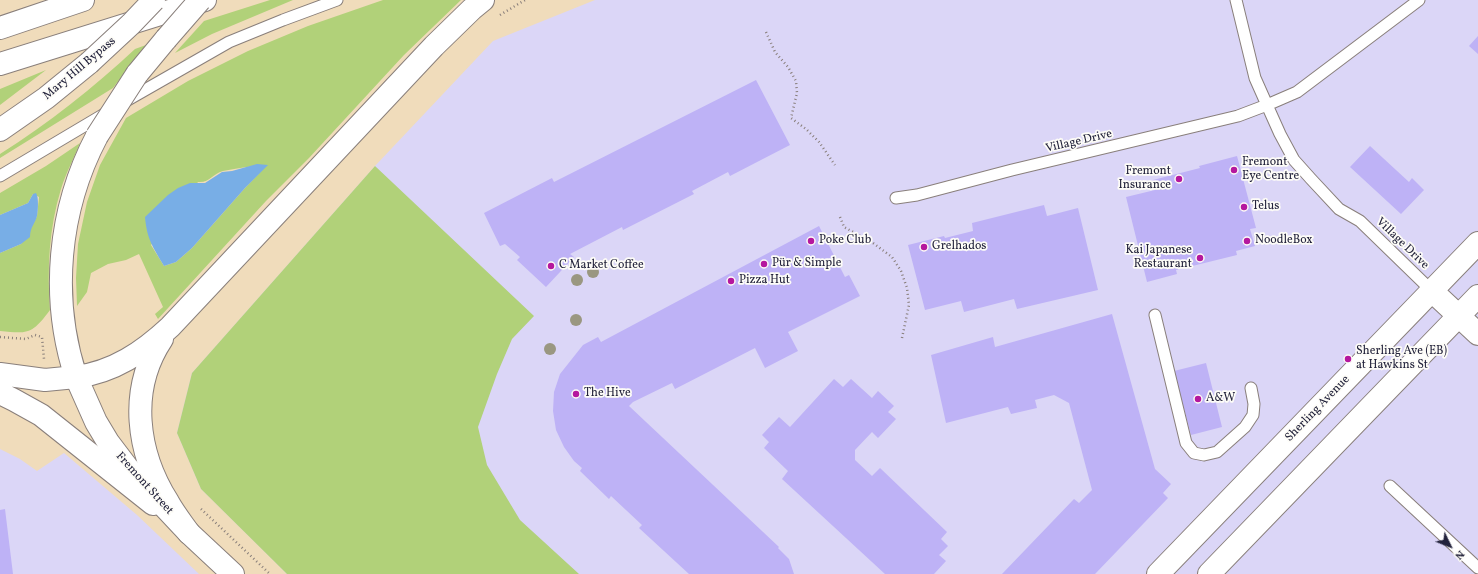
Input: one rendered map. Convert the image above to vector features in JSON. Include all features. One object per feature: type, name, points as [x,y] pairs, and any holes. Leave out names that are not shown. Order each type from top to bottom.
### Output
[{"type":"main road","points":[[0,28],[83,0]]},
{"type":"main road","name":"Mary Hill Bypass","points":[[0,130],[46,98],[89,63],[131,24],[154,0]]},
{"type":"main road","name":"Fremont Street","points":[[200,0],[166,39],[118,101],[87,154],[78,176],[67,220],[60,264],[61,308],[64,334],[76,377],[96,422],[117,455],[141,484],[189,533],[233,574]]},
{"type":"main road","points":[[0,64],[205,0]]},
{"type":"main road","points":[[0,374],[45,380],[76,377],[104,371],[124,362],[144,349],[170,327],[434,46],[483,0]]},
{"type":"main road","name":"Sherling Avenue","points":[[1158,574],[1478,243]]},
{"type":"main road","points":[[1432,291],[1478,334]]},
{"type":"main road","points":[[1209,574],[1478,296]]},
{"type":"main road","points":[[170,327],[153,354],[145,375],[140,399],[140,421],[144,447],[156,479],[168,502],[189,533]]},
{"type":"main road","points":[[0,394],[41,415],[189,533]]},
{"type":"lane","points":[[0,176],[175,72],[229,42],[337,0]]},
{"type":"lane","points":[[1236,0],[1255,78],[1267,105]]},
{"type":"lane","name":"Village Drive","points":[[896,198],[917,195],[1012,170],[1238,116],[1296,92],[1419,0]]},
{"type":"lane","name":"Village Drive","points":[[1267,105],[1294,160],[1310,179],[1339,210],[1360,222],[1432,291]]},
{"type":"lane","points":[[1155,315],[1186,443],[1194,453],[1204,455],[1217,452],[1245,427],[1253,415],[1254,404],[1251,388]]},
{"type":"lane","points":[[1390,486],[1478,568]]},
{"type":"path","points":[[766,32],[776,52],[788,66],[796,81],[796,93],[791,118],[806,129],[819,142],[835,165]]},
{"type":"path","points":[[840,217],[844,227],[873,243],[892,257],[901,271],[907,288],[909,305],[902,338]]},
{"type":"path","points":[[0,337],[26,339],[35,335],[42,336]]},
{"type":"path","points":[[198,507],[270,574]]},
{"type":"shaded area","points":[[595,0],[1478,0],[1478,574],[287,574],[201,489],[177,433],[192,373],[375,166],[493,41]]},
{"type":"shaded area","points":[[0,449],[20,459],[37,471],[64,453],[137,515],[199,574],[0,574]]},
{"type":"green space","points":[[270,0],[293,0],[212,34],[175,53],[204,21]]},
{"type":"green space","points":[[383,0],[461,0],[404,55],[309,158],[266,201],[158,319],[155,314],[163,307],[139,254],[126,260],[108,264],[91,273],[87,292],[77,306],[76,278],[78,244],[87,202],[100,165],[126,118],[188,81],[248,51],[308,26]],"holes":[[[267,165],[192,248],[176,262],[164,266],[151,245],[198,182],[208,180],[223,171]]]},
{"type":"green space","points":[[146,45],[113,88],[0,158],[0,154],[36,130],[70,104],[103,78],[135,49]]},
{"type":"green space","points":[[46,70],[0,105],[0,89]]},
{"type":"green space","points":[[80,143],[63,183],[51,234],[49,264],[50,310],[39,324],[29,331],[0,331],[0,253],[21,244],[37,216],[39,197],[33,194],[28,203],[0,215],[0,193],[46,166]]},
{"type":"green space","points":[[375,166],[534,316],[512,339],[497,374],[478,427],[487,465],[520,520],[579,574],[287,574],[201,489],[177,433],[192,373]]},
{"type":"water","points":[[257,164],[268,165],[245,188],[192,248],[176,262],[164,266],[149,238],[145,217],[168,195],[178,188],[190,183],[205,183],[222,172],[232,171]]},
{"type":"water","points":[[36,193],[38,201],[37,214],[30,237],[21,244],[0,253],[0,215],[28,203],[33,194]]},
{"type":"building","points":[[1478,36],[1478,54],[1469,46]]},
{"type":"building","points":[[756,80],[790,145],[730,176],[728,172],[692,191],[694,194],[623,230],[622,227],[570,254],[574,257],[546,287],[517,260],[520,257],[505,244],[500,246],[484,213],[552,178],[554,182]]},
{"type":"building","points":[[1370,146],[1409,182],[1412,178],[1424,190],[1401,214],[1350,167]]},
{"type":"building","points":[[1237,156],[1256,228],[1250,229],[1255,246],[1236,251],[1237,255],[1176,270],[1177,274],[1147,282],[1126,197],[1155,190],[1153,180],[1200,168],[1199,166]]},
{"type":"building","points":[[1044,205],[1047,216],[1078,208],[1098,290],[1017,309],[1014,299],[964,312],[961,301],[925,310],[908,245],[944,236],[945,238],[973,231],[972,223]]},
{"type":"building","points":[[819,226],[845,277],[849,275],[860,296],[788,332],[798,351],[765,368],[755,348],[675,389],[672,383],[633,402],[629,406],[779,547],[778,548],[789,559],[794,574],[689,574],[639,528],[642,525],[611,496],[609,499],[580,471],[582,468],[574,461],[564,447],[556,430],[553,411],[554,392],[560,374],[583,345],[598,337],[601,342]]},
{"type":"building","points":[[1112,314],[1155,469],[1171,484],[1163,493],[1168,498],[1095,574],[1002,574],[1074,499],[1079,503],[1092,490],[1069,403],[1054,395],[1035,400],[1037,408],[1011,414],[1008,407],[946,423],[931,355],[993,337],[995,347]]},
{"type":"building","name":"A&W","points":[[1206,363],[1222,427],[1191,435],[1174,371]]},
{"type":"building","points":[[834,379],[843,387],[851,379],[872,398],[878,391],[894,406],[888,412],[896,419],[878,438],[872,432],[855,450],[855,460],[872,476],[880,468],[947,532],[941,539],[948,546],[939,555],[946,561],[934,574],[885,574],[782,479],[788,471],[764,448],[769,442],[762,435],[779,417],[790,427]]},
{"type":"building","points":[[5,509],[13,574],[0,574],[0,510]]},
{"type":"place","name":"Fremont Eye Centre","points":[[1234,170]]},
{"type":"place","name":"Fremont Insurance","points":[[1179,179]]},
{"type":"place","name":"Telus","points":[[1244,207]]},
{"type":"place","name":"Poke Club","points":[[811,241]]},
{"type":"place","name":"NoodleBox","points":[[1247,241]]},
{"type":"place","name":"Grelhados","points":[[924,247]]},
{"type":"place","name":"Kai Japanese Restaurant","points":[[1200,258]]},
{"type":"place","name":"Pür & Simple","points":[[764,264]]},
{"type":"place","name":"C Market Coffee","points":[[551,266]]},
{"type":"place","name":"Pizza Hut","points":[[731,281]]},
{"type":"place","name":"Sherling Ave (EB) at Hawkins St","points":[[1348,359]]},
{"type":"place","name":"The Hive","points":[[576,394]]},
{"type":"place","name":"A&W","points":[[1198,399]]}]
